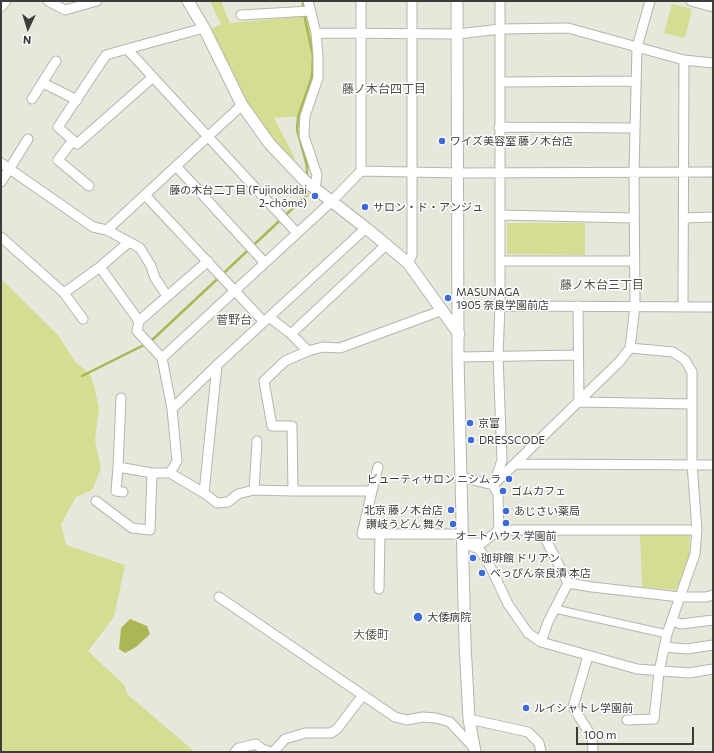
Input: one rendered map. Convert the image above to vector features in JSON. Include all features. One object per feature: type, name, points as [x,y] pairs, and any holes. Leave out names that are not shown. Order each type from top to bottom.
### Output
[{"type":"street","points":[[1,7],[6,1]]},
{"type":"street","points":[[48,1],[64,10],[97,1]]},
{"type":"street","points":[[188,1],[204,28],[242,105],[269,143],[304,180],[387,244],[408,263],[443,310],[459,335]]},
{"type":"street","points":[[308,1],[305,11],[316,33],[318,78],[305,116],[304,136],[317,175],[315,189]]},
{"type":"street","points":[[162,358],[331,202],[361,171],[361,1]]},
{"type":"street","points":[[408,263],[412,255],[412,1]]},
{"type":"street","points":[[457,1],[456,34],[459,173],[458,357],[464,538],[465,644],[469,719],[475,750]]},
{"type":"street","points":[[493,485],[502,460],[498,356],[500,306],[500,1]]},
{"type":"street","points":[[493,485],[620,361],[630,348],[635,306],[634,173],[636,47],[650,1]]},
{"type":"street","points":[[691,1],[713,7]]},
{"type":"street","points":[[241,15],[305,11]]},
{"type":"street","points":[[152,77],[77,144],[58,127],[106,55],[204,28]]},
{"type":"street","points":[[316,33],[456,34],[501,29],[568,28],[684,60],[713,63]]},
{"type":"street","points":[[127,49],[297,233]]},
{"type":"street","points":[[683,305],[685,173],[684,60]]},
{"type":"street","points":[[32,99],[56,61]]},
{"type":"street","points":[[500,82],[636,81]]},
{"type":"street","points":[[43,82],[77,100]]},
{"type":"street","points":[[107,230],[242,105]]},
{"type":"street","points":[[499,127],[635,128]]},
{"type":"street","points":[[1,182],[28,139]]},
{"type":"street","points":[[72,140],[58,160],[89,186]]},
{"type":"street","points":[[1,163],[94,227],[107,230],[140,248],[151,266],[155,278],[167,296]]},
{"type":"street","points":[[176,166],[265,263]]},
{"type":"street","points":[[361,171],[412,170],[459,173],[713,172]]},
{"type":"street","points":[[145,195],[236,291],[266,320],[291,334],[308,351]]},
{"type":"street","points":[[500,215],[634,218]]},
{"type":"street","points":[[684,218],[713,218]]},
{"type":"street","points":[[172,409],[217,365],[366,228]]},
{"type":"street","points":[[1,237],[64,293],[83,319]]},
{"type":"street","points":[[64,293],[100,267],[130,242]]},
{"type":"street","points":[[291,334],[387,244]]},
{"type":"street","points":[[170,473],[177,460],[172,409],[162,358],[137,331],[139,321],[208,261]]},
{"type":"street","points":[[500,261],[634,261]]},
{"type":"street","points":[[100,267],[139,321]]},
{"type":"street","points":[[500,306],[683,305],[713,307]]},
{"type":"street","points":[[578,306],[579,402]]},
{"type":"street","points":[[293,492],[292,426],[272,426],[264,381],[285,361],[308,351],[322,347],[340,348],[443,310]]},
{"type":"street","points":[[627,720],[654,719],[659,672],[664,647],[667,634],[695,554],[697,530],[692,464],[692,372],[685,360],[673,352],[630,348]]},
{"type":"street","points":[[458,357],[578,355]]},
{"type":"street","points":[[204,493],[217,365]]},
{"type":"street","points":[[121,398],[116,491],[123,492]]},
{"type":"street","points":[[579,402],[692,404]]},
{"type":"street","points":[[254,490],[257,441]]},
{"type":"street","points":[[516,464],[713,465]]},
{"type":"street","points":[[118,467],[152,473],[170,473],[204,493],[217,503],[228,502],[238,494],[254,490],[293,492],[372,491]]},
{"type":"street","points":[[378,467],[362,534],[464,538],[482,543],[499,530],[697,530]]},
{"type":"street","points":[[96,501],[132,528],[150,530],[152,473]]},
{"type":"street","points":[[461,477],[493,485],[498,494],[499,530]]},
{"type":"street","points":[[541,530],[568,582]]},
{"type":"street","points":[[379,589],[380,534]]},
{"type":"street","points":[[464,538],[479,549],[490,566],[508,604],[528,633],[541,642],[637,669],[659,672],[689,673],[713,669]]},
{"type":"street","points":[[541,642],[554,608],[568,582]]},
{"type":"street","points":[[568,582],[592,587],[680,597],[706,597],[713,595]]},
{"type":"street","points":[[219,597],[395,717],[406,720],[423,717],[436,718],[450,722],[475,750]]},
{"type":"street","points":[[554,608],[667,634]]},
{"type":"street","points":[[672,620],[681,624],[713,620]]},
{"type":"street","points":[[664,647],[687,649],[713,646]]},
{"type":"street","points":[[588,656],[573,707],[592,737],[593,750]]},
{"type":"street","points":[[235,752],[239,748],[256,744],[262,749],[272,752],[286,739],[305,733],[331,733],[337,729],[363,696]]},
{"type":"street","points":[[469,719],[528,732],[539,743],[541,752]]},
{"type":"shaded area","points":[[210,1],[221,1],[230,23],[307,16],[316,55],[315,77],[302,116],[274,118],[296,160],[284,152],[270,138],[245,102],[211,29],[221,24]]},
{"type":"shaded area","points":[[672,4],[692,9],[685,38],[664,33]]},
{"type":"shaded area","points":[[507,223],[585,223],[585,255],[507,254]]},
{"type":"shaded area","points":[[1,279],[58,335],[76,363],[89,373],[94,385],[99,409],[95,440],[101,468],[92,490],[76,497],[61,524],[66,545],[125,565],[114,617],[88,651],[124,685],[127,694],[195,752],[1,752]]},
{"type":"shaded area","points":[[690,534],[689,557],[676,590],[642,587],[640,535]]},
{"type":"shaded area","points":[[130,619],[147,626],[150,634],[136,647],[125,653],[119,649],[121,628]]},
{"type":"waterway","points":[[303,1],[303,9]]},
{"type":"waterway","points":[[304,14],[313,56],[312,77],[298,117],[297,130],[307,166],[307,178]]},
{"type":"waterway","points":[[150,342],[307,195],[307,187]]},
{"type":"waterway","points":[[82,376],[146,344]]},
{"type":"place","name":"ワイズ美容室 藤ノ木台店","points":[[442,141]]},
{"type":"place","name":"藤の木台二丁目 (Fujinokidai 2-chōme)","points":[[315,196]]},
{"type":"place","name":"サロン・ド・アンジュ","points":[[365,207]]},
{"type":"place","name":"MASUNAGA 1905 奈良学園前店","points":[[448,298]]},
{"type":"place","name":"京富","points":[[470,423]]},
{"type":"place","name":"DRESSCODE","points":[[471,440]]},
{"type":"place","name":"ビューティサロン ニシムラ","points":[[509,479]]},
{"type":"place","name":"ゴムカフェ","points":[[503,491]]},
{"type":"place","name":"北京 藤ノ木台店","points":[[451,510]]},
{"type":"place","name":"あじさい薬局","points":[[506,511]]},
{"type":"place","name":"オートハウス 学園前","points":[[506,523]]},
{"type":"place","name":"讃岐うどん 舞々","points":[[453,524]]},
{"type":"place","name":"珈琲館 ドリアン","points":[[473,558]]},
{"type":"place","name":"べっぴん奈良漬 本店","points":[[482,573]]},
{"type":"place","name":"大倭病院","points":[[418,617]]},
{"type":"place","name":"ルイシャトレ学園前","points":[[526,708]]},
{"type":"district","name":"藤ノ木台四丁目","points":[[384,89]]},
{"type":"district","name":"藤ノ木台三丁目","points":[[602,285]]},
{"type":"district","name":"菅野台","points":[[234,320]]},
{"type":"district","name":"大倭町","points":[[371,635]]}]
